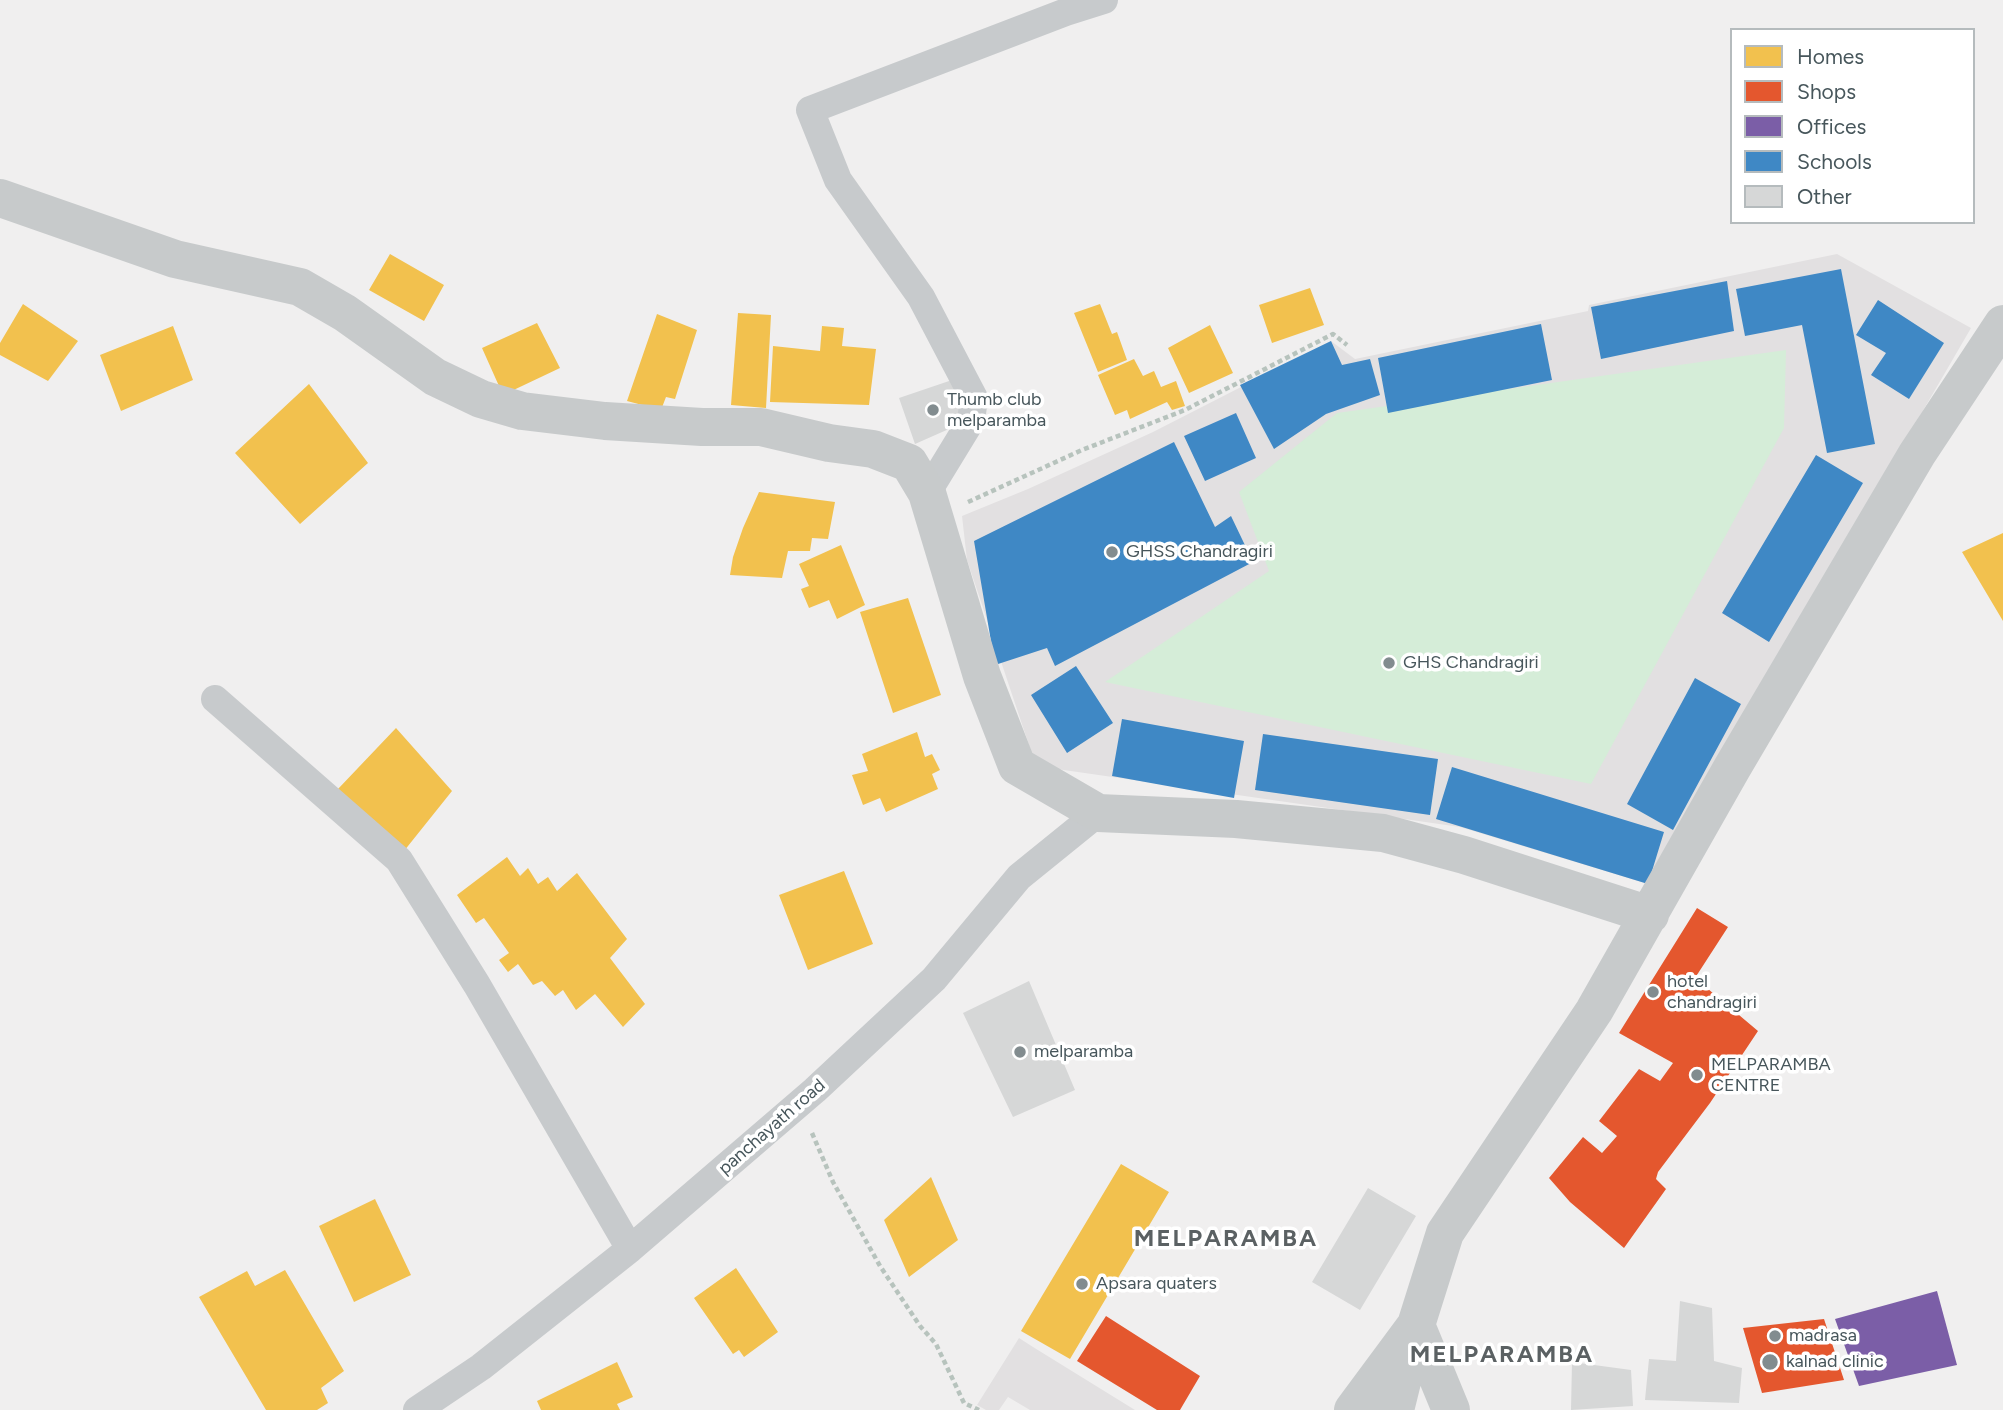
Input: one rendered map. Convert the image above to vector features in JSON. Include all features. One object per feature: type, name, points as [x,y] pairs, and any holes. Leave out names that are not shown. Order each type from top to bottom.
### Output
[{"type":"street","points":[[942,500],[971,421],[974,398],[921,297],[838,180],[810,110],[1104,0]]},
{"type":"street","points":[[0,198],[175,259],[300,287],[345,313],[435,377],[481,399],[522,411],[605,421],[702,428],[761,427],[829,443],[873,449],[909,463],[942,500],[982,676],[1017,766],[1098,813],[1236,819],[1383,833],[1464,855],[1650,915]]},
{"type":"street","points":[[1395,1410],[1416,1325],[1444,1233],[1594,1011],[1732,768],[1917,454],[2003,324]]},
{"type":"street","points":[[215,699],[399,860],[477,985],[630,1249]]},
{"type":"street","name":"panchayath road","points":[[417,1410],[481,1367],[630,1249],[800,1104],[934,979],[1019,877],[1098,813]]},
{"type":"street","points":[[1353,1410],[1416,1325]]},
{"type":"street","points":[[1416,1325],[1451,1410]]},
{"type":"path","points":[[942,500],[1185,410],[1333,334],[1347,345]]},
{"type":"path","points":[[800,1104],[833,1182],[880,1266],[920,1326],[936,1344],[964,1403],[979,1410]]},
{"type":"shaded area","name":"GHS Chandragiri","points":[[1837,254],[1971,328],[1648,884],[1460,827],[1036,766],[967,560],[962,516],[1153,432],[1331,341],[1355,359],[1588,311],[1589,305]]},
{"type":"shaded area","points":[[1019,1338],[1135,1410],[1030,1410],[1008,1397],[999,1410],[986,1410],[977,1405]]},
{"type":"green space","points":[[1786,350],[1784,428],[1591,784],[1105,682],[1269,571],[1239,492],[1337,413]]},
{"type":"building: Homes","points":[[390,254],[444,285],[424,321],[369,290]]},
{"type":"building: Homes","points":[[1310,288],[1324,325],[1272,343],[1259,305]]},
{"type":"building: Homes","points":[[23,304],[78,341],[48,381],[0,355],[0,343]]},
{"type":"building: Homes","points":[[1100,304],[1112,334],[1117,332],[1127,360],[1098,372],[1074,313]]},
{"type":"building: Homes","points":[[738,313],[771,315],[766,408],[731,405]]},
{"type":"building: Homes","points":[[657,314],[697,330],[675,399],[666,397],[661,410],[627,401]]},
{"type":"building: Homes","points":[[537,323],[560,368],[503,395],[482,348]]},
{"type":"building: Homes","points":[[1210,325],[1233,373],[1189,393],[1168,348]]},
{"type":"building: Homes","points":[[173,326],[193,380],[121,411],[100,355]]},
{"type":"building: Homes","points":[[822,326],[844,328],[842,346],[876,349],[869,405],[770,402],[773,346],[820,351]]},
{"type":"building: Homes","points":[[1134,359],[1143,376],[1154,371],[1161,387],[1176,381],[1185,406],[1172,410],[1167,402],[1130,419],[1127,410],[1115,415],[1098,375]]},
{"type":"building: Homes","points":[[309,384],[368,463],[300,524],[235,453]]},
{"type":"building: Homes","points":[[759,492],[835,502],[828,539],[812,538],[810,551],[788,551],[782,578],[730,575],[743,528]]},
{"type":"building: Homes","points":[[2003,533],[2003,621],[1962,552]]},
{"type":"building: Homes","points":[[841,545],[865,605],[837,619],[829,600],[809,608],[801,589],[809,586],[799,564]]},
{"type":"building: Homes","points":[[908,598],[941,695],[893,713],[860,612]]},
{"type":"building: Homes","points":[[396,728],[452,791],[404,851],[338,789]]},
{"type":"building: Homes","points":[[917,732],[925,757],[932,754],[940,770],[932,774],[938,789],[886,812],[880,798],[863,805],[852,775],[868,771],[862,754]]},
{"type":"building: Homes","points":[[507,857],[520,876],[528,868],[538,884],[548,877],[557,891],[577,873],[627,939],[610,958],[645,1004],[623,1027],[595,994],[576,1010],[563,990],[555,996],[542,981],[533,985],[518,964],[508,972],[499,960],[509,953],[484,918],[476,923],[457,895]]},
{"type":"building: Homes","points":[[844,871],[873,944],[808,970],[779,895]]},
{"type":"building: Homes","name":"Apsara quaters","points":[[1121,1164],[1169,1192],[1070,1359],[1021,1331]]},
{"type":"building: Homes","points":[[931,1177],[958,1240],[909,1277],[884,1220]]},
{"type":"building: Homes","points":[[375,1199],[411,1275],[354,1302],[319,1226]]},
{"type":"building: Homes","points":[[736,1268],[778,1332],[744,1357],[739,1350],[733,1354],[694,1298]]},
{"type":"building: Homes","points":[[285,1270],[344,1371],[321,1388],[328,1403],[317,1410],[266,1410],[199,1297],[247,1271],[255,1286]]},
{"type":"building: Homes","points":[[617,1362],[633,1397],[617,1404],[620,1410],[541,1410],[537,1401]]},
{"type":"building: Shops","name":"MELPARAMBA CENTRE","points":[[1697,908],[1728,927],[1695,978],[1758,1031],[1710,1103],[1658,1172],[1656,1179],[1666,1189],[1624,1248],[1570,1202],[1549,1178],[1583,1137],[1602,1153],[1617,1136],[1599,1121],[1639,1069],[1660,1081],[1673,1063],[1619,1033]]},
{"type":"building: Shops","points":[[1106,1316],[1200,1376],[1180,1410],[1157,1410],[1077,1361]]},
{"type":"building: Shops","points":[[1824,1319],[1844,1380],[1762,1393],[1743,1328]]},
{"type":"building: Offices","points":[[1937,1291],[1957,1365],[1859,1386],[1835,1319]]},
{"type":"building: Schools","points":[[1841,269],[1875,444],[1827,453],[1802,325],[1745,336],[1736,289]]},
{"type":"building: Schools","points":[[1727,281],[1734,331],[1601,359],[1591,307]]},
{"type":"building: Schools","points":[[1878,300],[1944,343],[1909,399],[1871,375],[1886,353],[1856,335]]},
{"type":"building: Schools","points":[[1541,324],[1552,380],[1388,413],[1378,358]]},
{"type":"building: Schools","points":[[1331,341],[1342,365],[1370,359],[1380,395],[1326,414],[1274,449],[1240,385]]},
{"type":"building: Schools","points":[[1236,413],[1256,458],[1205,481],[1184,436]]},
{"type":"building: Schools","name":"GHSS Chandragiri","points":[[1174,442],[1215,527],[1231,516],[1253,562],[1055,666],[1047,648],[995,665],[974,541]]},
{"type":"building: Schools","points":[[1816,455],[1863,483],[1769,642],[1722,613]]},
{"type":"building: Schools","points":[[1076,666],[1113,723],[1067,753],[1031,695]]},
{"type":"building: Schools","points":[[1695,678],[1741,704],[1673,830],[1627,804]]},
{"type":"building: Schools","points":[[1122,719],[1244,741],[1234,798],[1112,776]]},
{"type":"building: Schools","points":[[1263,734],[1438,759],[1430,815],[1255,790]]},
{"type":"building: Schools","points":[[1452,767],[1664,832],[1648,884],[1436,819]]},
{"type":"building: Other","name":"Thumb club melparamba","points":[[955,379],[967,421],[915,444],[899,398]]},
{"type":"building: Other","name":"melparamba","points":[[1029,981],[1075,1090],[1013,1117],[963,1013]]},
{"type":"building: Other","points":[[1368,1188],[1416,1216],[1360,1310],[1312,1282]]},
{"type":"building: Other","points":[[1680,1301],[1712,1308],[1714,1361],[1742,1368],[1739,1403],[1645,1400],[1649,1359],[1676,1361]]},
{"type":"building: Other","points":[[1572,1362],[1631,1370],[1633,1406],[1571,1410]]},
{"type":"place","name":"Thumb club melparamba","points":[[933,410]]},
{"type":"place","name":"GHSS Chandragiri","points":[[1112,552]]},
{"type":"place","name":"GHS Chandragiri","points":[[1389,663]]},
{"type":"place","name":"hotel chandragiri","points":[[1653,992]]},
{"type":"place","name":"melparamba","points":[[1020,1052]]},
{"type":"place","name":"MELPARAMBA CENTRE","points":[[1697,1075]]},
{"type":"place","name":"Apsara quaters","points":[[1082,1284]]},
{"type":"place","name":"madrasa","points":[[1775,1336]]},
{"type":"place","name":"kalnad clinic","points":[[1770,1362]]},
{"type":"district","name":"MELPARAMBA","points":[[1226,1239]]},
{"type":"district","name":"MELPARAMBA","points":[[1502,1355]]}]
